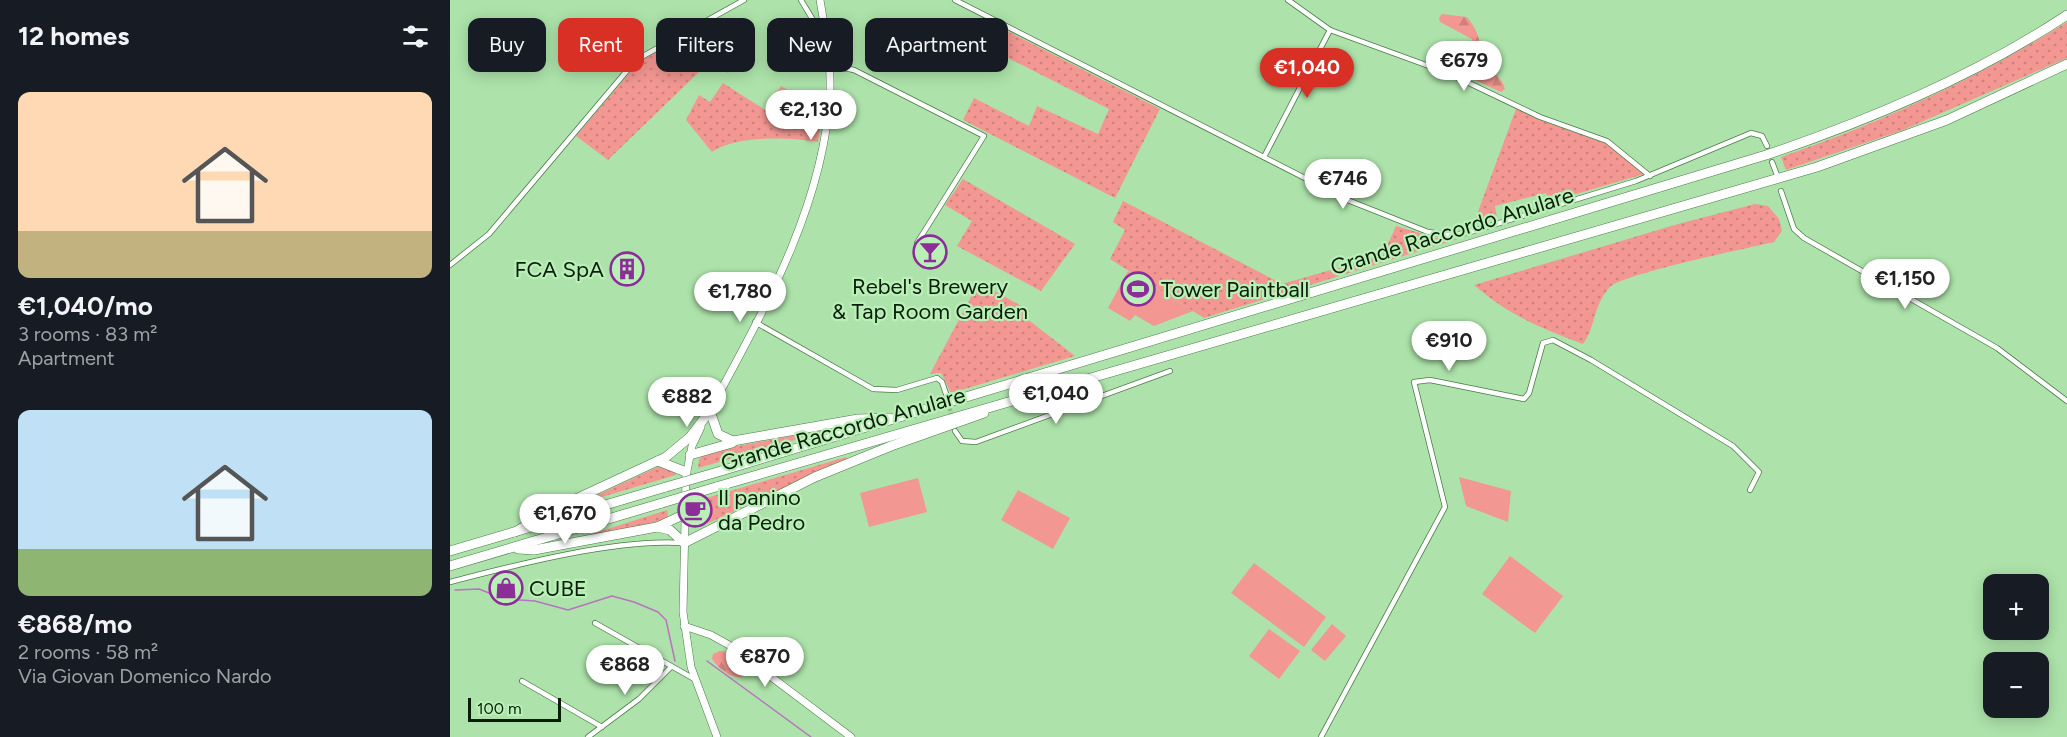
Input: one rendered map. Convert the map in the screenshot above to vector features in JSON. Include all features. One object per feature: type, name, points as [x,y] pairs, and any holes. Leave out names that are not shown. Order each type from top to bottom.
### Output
[{"type":"highway","name":"Grande Raccordo Anulare","points":[[450,551],[899,418],[1784,149],[1927,91],[2017,45],[2067,15]]},
{"type":"highway","name":"Grande Raccordo Anulare","points":[[450,566],[1817,167],[1947,120],[2067,64]]},
{"type":"highway","points":[[657,527],[670,530],[684,543],[815,477],[898,443],[968,420],[1006,402]]},
{"type":"highway","points":[[710,411],[714,428],[720,436],[729,441],[744,441]]},
{"type":"highway","points":[[515,532],[552,510],[657,461],[683,443],[710,411]]},
{"type":"highway","points":[[690,455],[744,441],[858,419],[899,418]]},
{"type":"highway","points":[[657,461],[686,472]]},
{"type":"highway","points":[[513,548],[534,550],[657,527],[685,514]]},
{"type":"main road","points":[[820,0],[823,18]]},
{"type":"main road","points":[[717,737],[688,655],[684,626],[686,472],[690,455],[710,411],[798,232],[812,191],[827,118],[829,72]]},
{"type":"main road","points":[[684,626],[711,635],[729,645],[851,737]]},
{"type":"street","points":[[450,265],[489,234],[636,60],[744,0]]},
{"type":"street","points":[[801,0],[812,18]]},
{"type":"street","points":[[955,0],[1264,157],[1383,215],[1428,232],[1449,235],[1488,227],[1650,176],[1748,134],[1760,135],[1767,146]]},
{"type":"street","points":[[1288,0],[1330,30],[1448,73],[1540,117],[1606,141],[1650,176]]},
{"type":"street","points":[[1264,157],[1330,30]]},
{"type":"street","points":[[853,70],[984,136],[917,243]]},
{"type":"street","points":[[1772,162],[1777,175]]},
{"type":"street","points":[[1781,191],[1794,229],[1804,238],[1996,348],[2067,401]]},
{"type":"street","points":[[755,322],[868,387],[892,390],[937,378],[942,382],[946,394]]},
{"type":"street","points":[[1321,737],[1445,507],[1414,382],[1430,380],[1524,399],[1529,393],[1543,343],[1553,340],[1591,360],[1733,446],[1759,472],[1750,490]]},
{"type":"street","points":[[955,431],[962,441],[976,442],[1170,371]]},
{"type":"street","points":[[450,582],[642,543],[684,543]]},
{"type":"street","points":[[595,623],[696,680]]},
{"type":"street","points":[[588,737],[639,699],[671,667]]},
{"type":"street","points":[[522,681],[602,726]]},
{"type":"green space","points":[[1442,14],[1467,17],[1478,35],[1486,61],[1505,89],[1501,92],[1460,73],[1472,39],[1440,22],[1439,18]]},
{"type":"green space","points":[[2067,22],[2067,58],[1903,130],[1786,170],[1781,157],[1928,98],[1999,62]]},
{"type":"green space","points":[[1008,32],[1160,109],[1115,198],[963,120],[974,98],[1029,126],[1037,106],[1098,134],[1109,109],[1008,58]]},
{"type":"green space","points":[[656,50],[656,72],[699,72],[608,160],[576,136],[630,72],[644,72],[644,56]]},
{"type":"green space","points":[[723,83],[765,110],[781,86],[800,97],[813,106],[817,112],[820,129],[818,142],[778,138],[748,140],[722,146],[712,152],[686,120],[699,95],[710,102]]},
{"type":"green space","points":[[1516,109],[1607,144],[1644,174],[1549,202],[1546,193],[1495,206],[1497,218],[1473,225]]},
{"type":"green space","points":[[963,179],[1075,244],[1041,291],[957,246],[972,221],[945,205]]},
{"type":"green space","points":[[1123,201],[1282,284],[1383,255],[1396,226],[1437,238],[1458,239],[1204,318],[1110,259],[1125,230],[1113,222]]},
{"type":"green space","points":[[1755,204],[1768,206],[1779,219],[1782,231],[1774,242],[1714,255],[1637,275],[1619,282],[1604,294],[1583,344],[1526,320],[1499,305],[1474,285],[1678,224]]},
{"type":"green space","name":"Tower Paintball","points":[[1128,271],[1193,311],[1154,326],[1135,315],[1130,321],[1108,308]]},
{"type":"green space","points":[[979,282],[1030,311],[1026,318],[1075,356],[951,393],[941,373],[930,374]]},
{"type":"green space","points":[[843,426],[698,468],[699,459],[707,452]]},
{"type":"green space","points":[[846,457],[847,459],[711,522],[702,524],[703,499]]},
{"type":"green space","points":[[664,464],[673,468],[676,475],[578,504]]},
{"type":"green space","points":[[1459,477],[1511,491],[1508,522],[1466,506]]},
{"type":"green space","points":[[918,478],[927,512],[869,527],[860,493]]},
{"type":"green space","points":[[1018,490],[1070,518],[1053,549],[1001,520]]},
{"type":"green space","points":[[667,510],[668,515],[665,520],[573,540]]},
{"type":"green space","points":[[1510,556],[1563,596],[1535,633],[1482,594]]},
{"type":"green space","points":[[1254,563],[1326,617],[1304,647],[1231,593]]},
{"type":"green space","points":[[1332,624],[1346,636],[1325,661],[1311,650]]},
{"type":"green space","points":[[1269,629],[1300,651],[1279,679],[1249,656]]},
{"type":"green space","points":[[720,651],[728,652],[743,677],[730,675],[715,663],[712,659],[713,654]]},
{"type":"waterway","points":[[455,590],[479,589],[504,599],[535,601],[568,610],[612,596],[634,602],[658,612],[666,620],[675,661]]},
{"type":"waterway","points":[[707,661],[811,737]]},
{"type":"tunnel","points":[[946,394],[952,418]]},
{"type":"place","name":"Rebel's Brewery & Tap Room Garden","points":[[930,252]]},
{"type":"place","name":"FCA SpA","points":[[627,269]]},
{"type":"place","name":"Tower Paintball","points":[[1138,289]]},
{"type":"place","name":"Il panino da Pedro","points":[[695,510]]},
{"type":"place","name":"CUBE","points":[[506,588]]}]
